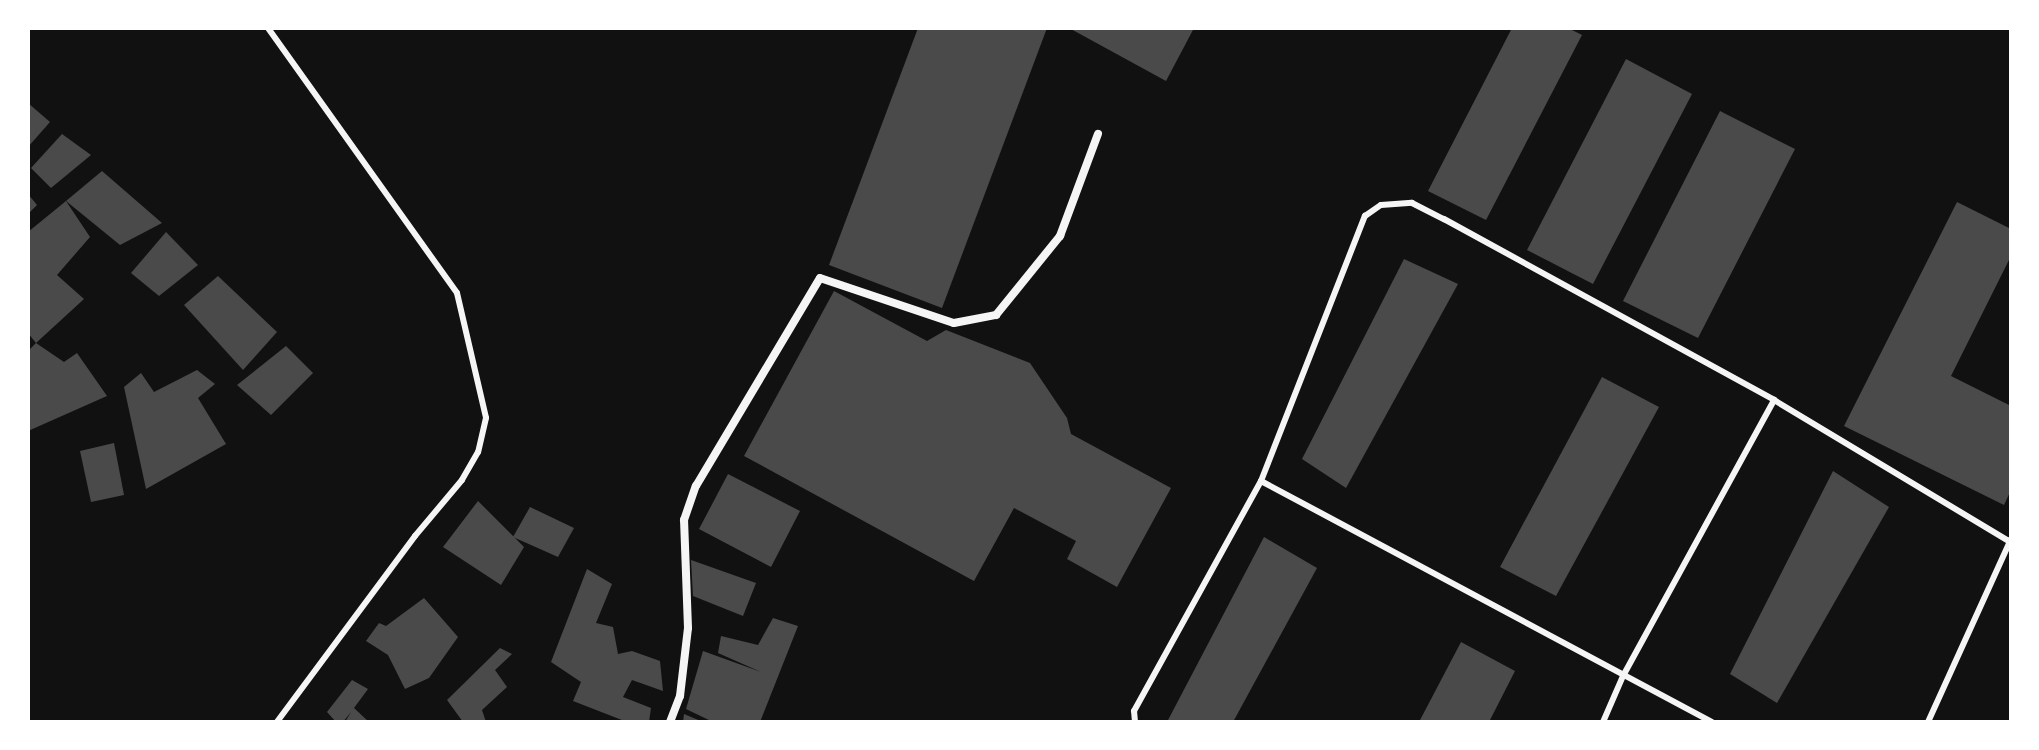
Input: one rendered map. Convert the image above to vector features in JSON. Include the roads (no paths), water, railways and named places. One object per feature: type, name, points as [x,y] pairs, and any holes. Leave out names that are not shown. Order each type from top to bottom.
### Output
[{"type":"street","points":[[670,722],[680,696],[688,628],[684,520],[696,486],[820,278],[954,323],[996,315],[1060,236],[1098,134]]},
{"type":"lane","points":[[268,28],[457,293],[480,381],[486,418],[478,452],[462,480],[415,536],[277,722]]},
{"type":"lane","points":[[1135,722],[1134,711],[1261,481],[1365,216],[1381,205],[1412,203],[1774,400],[2010,540],[1928,722]]},
{"type":"lane","points":[[1603,722],[1623,676],[1774,400]]},
{"type":"lane","points":[[1261,481],[1712,722]]}]
